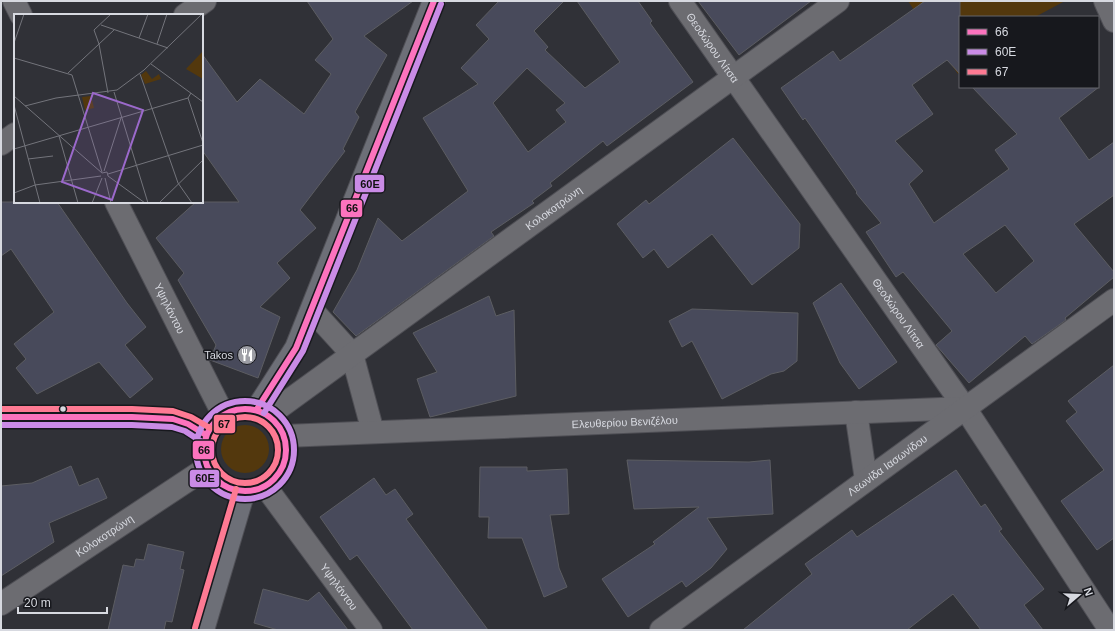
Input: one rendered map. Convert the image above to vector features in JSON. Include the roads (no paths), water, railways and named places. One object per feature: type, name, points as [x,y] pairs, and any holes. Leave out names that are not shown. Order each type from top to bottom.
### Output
[{"type":"main road","points":[[263,412],[296,348],[312,310],[434,1]]},
{"type":"main road","points":[[246,408],[263,412],[284,436],[286,455],[284,464],[279,473],[265,486],[255,490],[244,491],[233,489],[222,484],[214,477],[204,457],[206,435],[213,423],[223,414],[234,409],[246,408]]},
{"type":"main road","points":[[1,417],[132,417],[173,419],[188,424],[206,435]]},
{"type":"main road","points":[[203,630],[244,491]]},
{"type":"street","points":[[14,1],[20,14]]},
{"type":"street","points":[[186,14],[204,1]]},
{"type":"street","name":"Θεοδώρου Λίτσα","points":[[680,1],[966,408],[1110,630]]},
{"type":"street","name":"Κολοκοτρώνη","points":[[263,412],[352,354],[838,1]]},
{"type":"street","points":[[1105,1],[1114,21]]},
{"type":"street","points":[[1,144],[14,135]]},
{"type":"street","name":"Υψηλάντου","points":[[117,203],[223,414]]},
{"type":"street","name":"Λεωνίδα Ιασωνίδου","points":[[661,630],[1114,300]]},
{"type":"street","points":[[312,310],[352,354],[372,432]]},
{"type":"street","name":"Ελευθερίου Βενιζέλου","points":[[284,436],[966,408]]},
{"type":"street","points":[[856,412],[866,480]]},
{"type":"street","name":"Κολοκοτρώνη","points":[[1,604],[208,467]]},
{"type":"street","name":"Υψηλάντου","points":[[265,486],[371,630]]},
{"type":"place","name":"Takos","points":[[247,355]]}]
